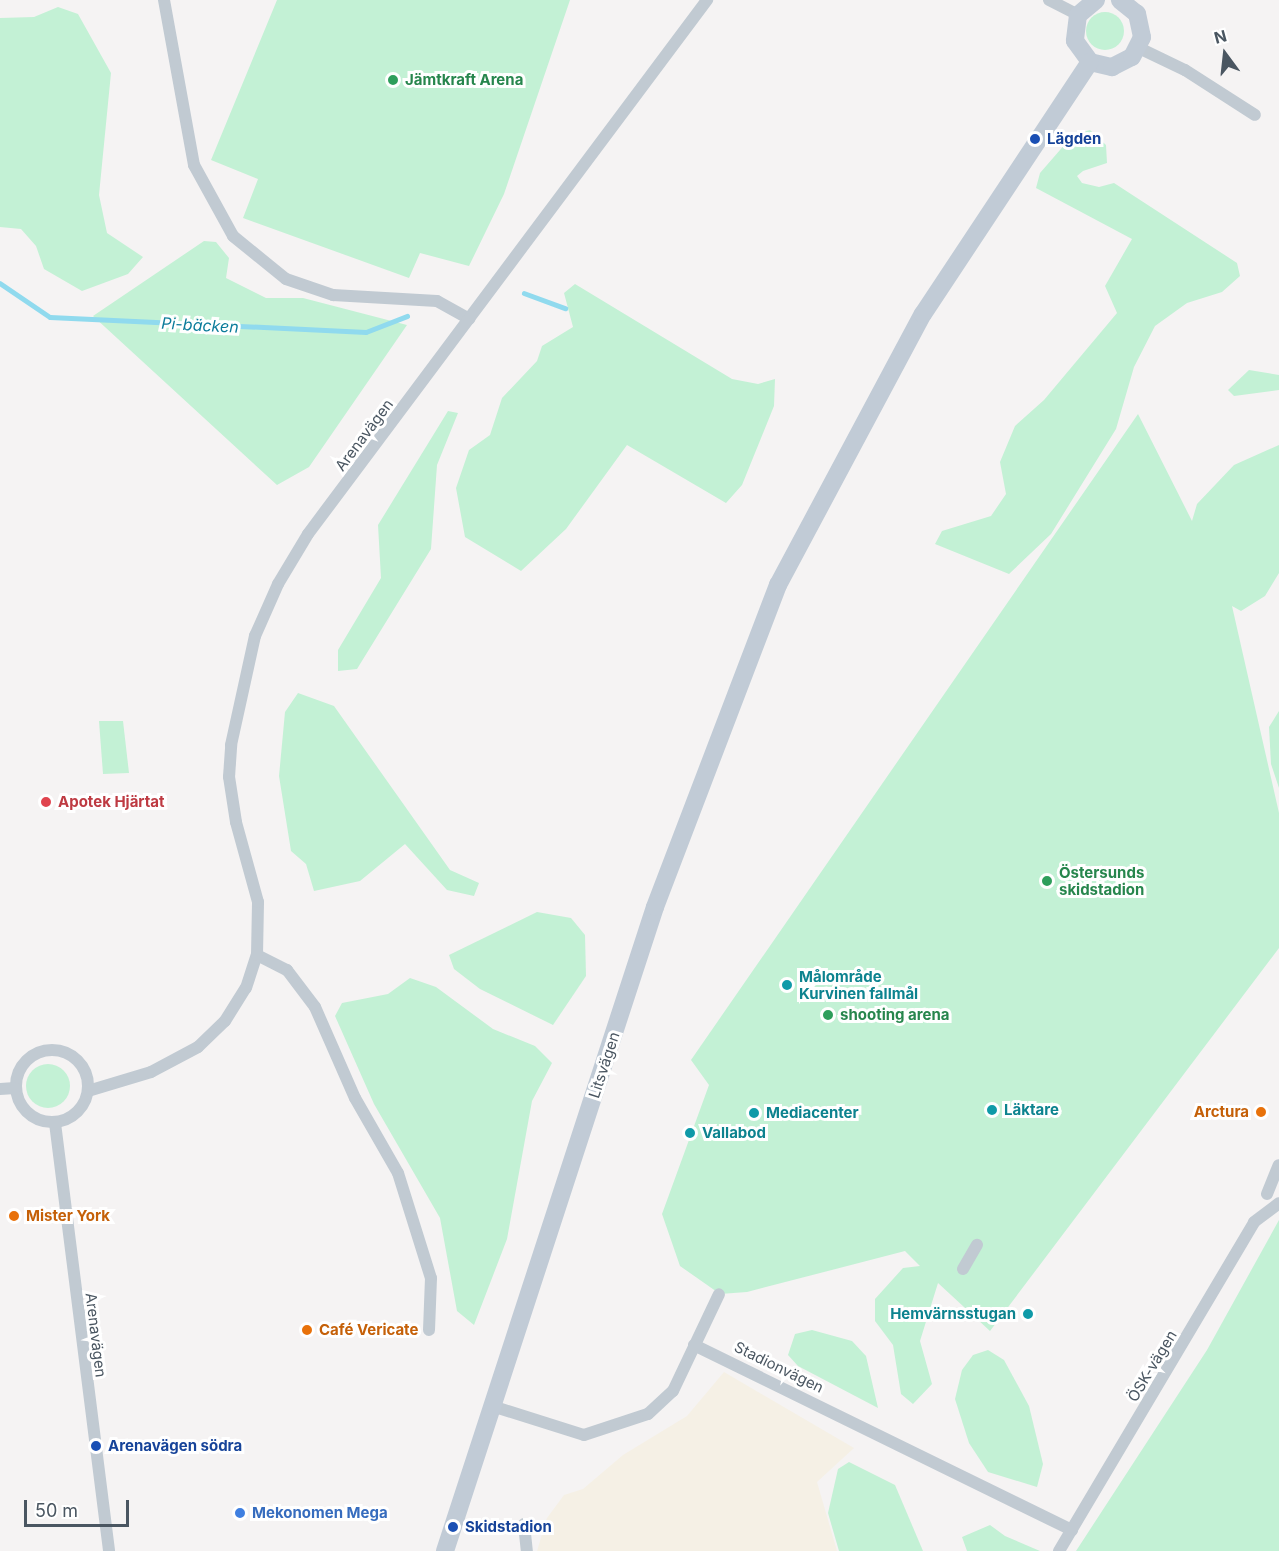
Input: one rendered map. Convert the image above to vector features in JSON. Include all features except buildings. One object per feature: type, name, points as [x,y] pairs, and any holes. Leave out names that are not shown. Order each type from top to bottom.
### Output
[{"type":"main road","points":[[1096,0],[1078,15],[1075,41],[1090,62],[1112,67],[1139,48],[1142,25],[1127,2]]},
{"type":"main road","name":"Litsvägen","points":[[446,1551],[655,907],[778,585],[923,314],[1090,62]]},
{"type":"street","points":[[164,0],[194,165],[233,236],[286,279],[333,295],[437,301],[469,319]]},
{"type":"street","name":"Arenavägen","points":[[88,1091],[151,1072],[198,1047],[225,1021],[257,955],[258,902],[229,777],[235,709],[255,636],[308,534],[706,0]]},
{"type":"street","points":[[1049,0],[1078,15]]},
{"type":"street","points":[[1139,48],[1185,70],[1255,115]]},
{"type":"street","points":[[257,955],[287,970],[315,1007],[356,1098],[398,1173],[431,1278],[429,1330]]},
{"type":"street","points":[[46,1050],[73,1056],[88,1078],[88,1091],[77,1113],[55,1123],[25,1111],[15,1088],[22,1065],[46,1050]]},
{"type":"street","points":[[0,1089],[15,1088]]},
{"type":"street","name":"Arenavägen","points":[[55,1123],[110,1551]]},
{"type":"street","points":[[1267,1194],[1279,1165]]},
{"type":"street","name":"ÖSK-vägen","points":[[1059,1551],[1254,1222],[1279,1203]]},
{"type":"street","points":[[963,1269],[977,1245]]},
{"type":"street","points":[[492,1406],[584,1435],[617,1428],[648,1414],[673,1391],[719,1294]]},
{"type":"street","name":"Stadionvägen","points":[[694,1345],[1072,1530]]},
{"type":"street","points":[[524,1524],[527,1551]]},
{"type":"green space","name":"Jämtkraft Arena","points":[[277,0],[570,0],[504,194],[469,266],[420,253],[409,278],[243,218],[258,179],[211,160]]},
{"type":"green space","points":[[58,7],[78,14],[111,73],[99,195],[107,233],[143,257],[128,274],[82,291],[44,269],[36,246],[21,229],[0,227],[0,18],[34,17]]},
{"type":"green space","points":[[1105,12],[1118,18],[1124,31],[1118,44],[1105,50],[1092,44],[1086,31],[1092,18]]},
{"type":"green space","points":[[1090,130],[1106,145],[1107,163],[1083,171],[1077,176],[1082,183],[1099,187],[1114,183],[1237,263],[1240,276],[1222,292],[1187,303],[1155,326],[1134,367],[1116,429],[1051,534],[1009,574],[935,544],[942,531],[991,516],[1006,494],[1000,462],[1015,426],[1044,400],[1117,313],[1105,286],[1132,239],[1036,188],[1040,173],[1073,135]]},
{"type":"green space","points":[[204,241],[216,242],[229,258],[226,278],[266,298],[303,298],[407,325],[309,467],[277,485],[93,316]]},
{"type":"green space","points":[[575,284],[732,379],[758,384],[775,379],[774,406],[742,485],[726,503],[627,445],[566,529],[521,571],[465,537],[456,488],[469,450],[490,435],[502,398],[537,361],[542,346],[573,327],[564,293]]},
{"type":"green space","points":[[1249,370],[1279,375],[1279,390],[1234,396],[1228,390]]},
{"type":"green space","points":[[448,411],[458,413],[437,465],[431,549],[357,669],[338,671],[338,650],[381,578],[378,525]]},
{"type":"green space","name":"Östersunds skidstadion","points":[[1138,414],[1192,521],[1197,504],[1234,465],[1279,445],[1279,573],[1265,596],[1241,611],[1232,606],[1279,813],[1279,948],[990,1331],[938,1283],[920,1341],[932,1384],[913,1404],[901,1394],[893,1345],[875,1321],[875,1299],[903,1268],[920,1266],[905,1251],[747,1292],[720,1294],[680,1266],[662,1214],[709,1085],[691,1060]]},
{"type":"green space","points":[[298,693],[334,706],[450,870],[479,883],[474,896],[447,890],[405,844],[360,881],[314,891],[306,864],[291,851],[279,776],[285,712]]},
{"type":"green space","points":[[1279,711],[1279,788],[1271,764],[1269,727]]},
{"type":"green space","points":[[99,721],[123,721],[129,773],[103,774]]},
{"type":"green space","points":[[537,912],[571,918],[585,935],[586,976],[553,1025],[480,989],[454,969],[449,955]]},
{"type":"green space","points":[[410,978],[436,987],[493,1029],[535,1046],[552,1063],[532,1101],[507,1239],[474,1325],[457,1311],[440,1218],[374,1104],[335,1016],[342,1003],[388,994]]},
{"type":"green space","points":[[48,1064],[63,1071],[70,1086],[63,1101],[48,1108],[33,1101],[26,1086],[33,1071]]},
{"type":"green space","points":[[1279,1220],[1279,1551],[1076,1551],[1207,1350]]},
{"type":"green space","points":[[812,1330],[852,1341],[866,1356],[878,1408],[798,1366],[788,1355],[795,1334]]},
{"type":"green space","points":[[988,1350],[1004,1360],[1029,1406],[1043,1464],[1037,1487],[988,1472],[969,1443],[955,1399],[962,1370],[973,1355]]},
{"type":"green space","points":[[849,1462],[895,1485],[923,1551],[839,1551],[828,1513],[838,1469]]},
{"type":"green space","points":[[990,1525],[1005,1536],[1040,1551],[967,1551],[962,1537]]},
{"type":"sand","points":[[724,1372],[854,1448],[817,1482],[837,1551],[537,1551],[547,1518],[564,1495],[583,1489],[623,1455],[687,1416]]},
{"type":"waterway","name":"Pi-bäcken","points":[[0,283],[50,317],[366,332],[407,316]]},
{"type":"waterway","name":"Pi-bäcken","points":[[524,293],[565,308]]},
{"type":"place","name":"Jämtkraft Arena","points":[[393,80]]},
{"type":"place","name":"Lägden","points":[[1035,139]]},
{"type":"place","name":"Apotek Hjärtat","points":[[46,802]]},
{"type":"place","name":"Östersunds skidstadion","points":[[1047,881]]},
{"type":"place","name":"Målområde Kurvinen fallmål","points":[[787,985]]},
{"type":"place","name":"shooting arena","points":[[828,1015]]},
{"type":"place","name":"Läktare","points":[[992,1110]]},
{"type":"place","name":"Arctura","points":[[1261,1112]]},
{"type":"place","name":"Mediacenter","points":[[754,1113]]},
{"type":"place","name":"Vallabod","points":[[690,1133]]},
{"type":"place","name":"Mister York","points":[[14,1216]]},
{"type":"place","name":"Hemvärnsstugan","points":[[1028,1314]]},
{"type":"place","name":"Café Vericate","points":[[307,1330]]},
{"type":"place","name":"Arenavägen södra","points":[[96,1446]]},
{"type":"place","name":"Mekonomen Mega","points":[[240,1513]]},
{"type":"place","name":"Skidstadion","points":[[453,1527]]}]
